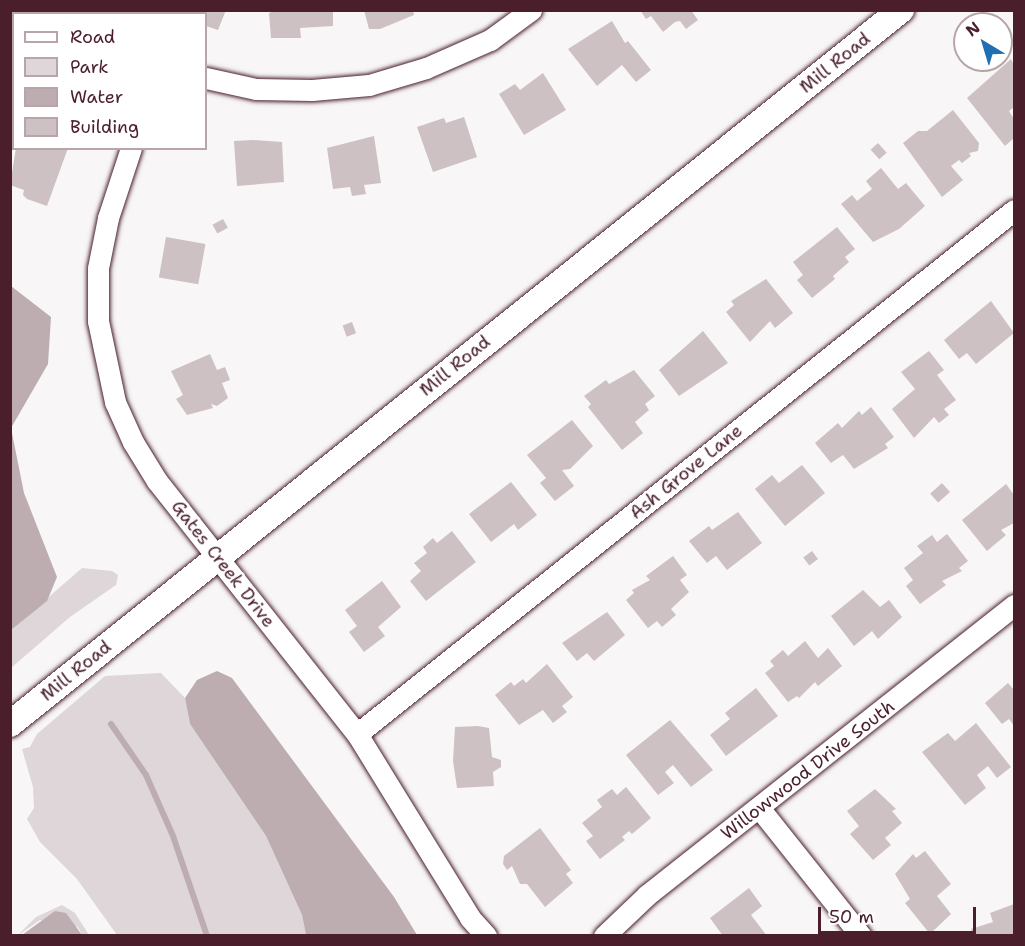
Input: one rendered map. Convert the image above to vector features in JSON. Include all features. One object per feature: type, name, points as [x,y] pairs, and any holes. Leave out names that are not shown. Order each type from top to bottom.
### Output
[{"type":"street","points":[[207,78],[256,89],[312,90],[369,85],[426,68],[490,40],[531,10]]},
{"type":"street","name":"Mill Road","points":[[10,724],[216,555],[901,10]]},
{"type":"street","name":"Gates Creek Drive","points":[[130,150],[108,218],[98,268],[98,321],[103,360],[115,402],[133,442],[157,481],[357,734],[465,910],[486,936]]},
{"type":"street","name":"Ash Grove Lane","points":[[357,734],[1014,210]]},
{"type":"street","name":"Willowwood Drive South","points":[[604,936],[646,895],[760,809],[1014,605]]},
{"type":"street","points":[[760,809],[861,936]]},
{"type":"green space","points":[[82,568],[112,571],[118,575],[116,585],[70,617],[11,668],[11,630]]},
{"type":"green space","points":[[161,673],[185,698],[190,724],[266,836],[302,915],[306,935],[117,935],[77,879],[40,842],[27,819],[34,808],[33,787],[22,749],[30,747],[37,734],[105,676]]},
{"type":"green space","points":[[62,905],[75,913],[89,935],[82,935],[78,927],[40,920],[17,936],[36,917]]},
{"type":"water","points":[[11,286],[51,317],[48,364],[11,428]]},
{"type":"water","points":[[11,428],[24,493],[57,577],[47,601],[11,630]]},
{"type":"water","points":[[217,671],[232,678],[394,897],[417,935],[306,935],[302,915],[266,836],[190,724],[185,698],[197,680]]},
{"type":"water","points":[[55,911],[66,913],[82,935],[22,935]]},
{"type":"building","points":[[185,10],[226,10],[218,30],[207,26],[207,12],[184,12]]},
{"type":"building","points":[[277,10],[333,10],[333,26],[300,28],[301,38],[271,38],[269,13]]},
{"type":"building","points":[[364,10],[413,10],[414,15],[380,29],[369,29]]},
{"type":"building","points":[[640,10],[691,10],[698,20],[686,29],[680,21],[675,22],[663,32],[651,16],[646,19]]},
{"type":"building","points":[[612,21],[625,43],[628,41],[651,70],[636,82],[622,65],[597,86],[568,49]]},
{"type":"building","points":[[1013,63],[1014,107],[1009,111],[1014,119],[1014,138],[1005,146],[967,98],[996,72],[1013,72]]},
{"type":"building","points":[[543,73],[566,110],[524,135],[499,94],[515,84],[520,90]]},
{"type":"building","points":[[953,110],[979,143],[978,151],[969,153],[971,156],[962,163],[959,160],[951,166],[963,180],[942,197],[903,143],[918,131],[927,131]]},
{"type":"building","points":[[464,117],[477,157],[433,172],[417,127],[444,118],[446,123]]},
{"type":"building","points":[[374,136],[381,183],[364,185],[366,194],[352,196],[350,187],[333,189],[327,148]]},
{"type":"building","points":[[234,141],[282,142],[284,182],[237,186]]},
{"type":"building","points":[[878,143],[887,153],[879,159],[871,150]]},
{"type":"building","points":[[16,150],[67,150],[47,206],[27,199],[23,195],[24,190],[10,185]]},
{"type":"building","points":[[881,168],[898,189],[906,183],[925,206],[899,229],[873,242],[841,204],[852,195],[857,201],[872,189],[866,181]]},
{"type":"building","points":[[223,219],[228,228],[217,234],[213,225]]},
{"type":"building","points":[[837,227],[855,249],[845,257],[849,262],[833,276],[835,279],[812,298],[797,280],[803,275],[793,262]]},
{"type":"building","points":[[166,237],[205,244],[198,284],[159,277]]},
{"type":"building","points":[[766,279],[793,313],[775,328],[770,321],[750,342],[726,312],[734,305],[731,301]]},
{"type":"building","points":[[991,301],[1014,333],[976,364],[967,353],[959,359],[944,340]]},
{"type":"building","points":[[352,322],[356,333],[347,337],[343,325]]},
{"type":"building","points":[[703,331],[728,363],[679,396],[659,370]]},
{"type":"building","points":[[929,351],[944,370],[937,375],[956,400],[944,409],[949,415],[939,423],[934,417],[914,438],[892,409],[915,389],[901,372]]},
{"type":"building","points":[[210,354],[217,370],[225,367],[230,380],[222,383],[228,398],[217,406],[211,404],[213,408],[187,415],[176,399],[183,395],[171,371]]},
{"type":"building","points":[[634,370],[655,396],[645,404],[649,410],[635,422],[643,433],[622,450],[588,407],[591,404],[584,396],[606,380],[609,384]]},
{"type":"building","points":[[871,407],[894,437],[885,444],[888,448],[854,469],[843,455],[831,463],[815,443],[838,423],[842,428],[859,411],[862,415]]},
{"type":"building","points":[[572,420],[593,446],[570,469],[562,470],[574,486],[555,501],[540,483],[546,478],[527,455]]},
{"type":"building","points":[[802,465],[825,493],[785,526],[755,489],[772,475],[779,483]]},
{"type":"building","points":[[511,482],[537,515],[518,530],[514,524],[491,542],[469,514]]},
{"type":"building","points":[[942,483],[950,492],[938,503],[930,494]]},
{"type":"building","points":[[1006,484],[1014,495],[1014,523],[1001,530],[1006,535],[987,551],[962,520]]},
{"type":"building","points":[[738,512],[762,543],[727,570],[716,556],[707,563],[689,541],[709,526],[712,530]]},
{"type":"building","points":[[452,531],[476,562],[426,601],[410,581],[421,571],[414,563],[427,553],[423,547],[433,538],[437,543]]},
{"type":"building","points":[[947,534],[968,561],[959,568],[962,571],[942,581],[946,585],[920,604],[906,586],[913,580],[904,568],[923,553],[917,546],[932,535],[937,542]]},
{"type":"building","points":[[812,551],[818,559],[809,566],[803,558]]},
{"type":"building","points":[[673,556],[687,575],[680,580],[689,592],[671,609],[676,615],[662,627],[657,621],[648,628],[626,600],[634,593],[632,590],[650,580],[646,576]]},
{"type":"building","points":[[382,581],[401,607],[378,627],[385,636],[364,652],[349,632],[357,626],[345,610]]},
{"type":"building","points":[[863,590],[880,607],[889,600],[902,617],[878,639],[872,631],[854,646],[831,616]]},
{"type":"building","points":[[607,612],[625,635],[594,661],[587,653],[577,661],[562,643]]},
{"type":"building","points":[[805,641],[818,658],[828,648],[842,666],[818,686],[815,682],[799,698],[797,696],[788,702],[765,673],[774,666],[770,661],[783,650],[788,656]]},
{"type":"building","points":[[547,664],[573,697],[562,706],[567,712],[553,723],[543,710],[519,725],[495,695],[511,682],[514,686],[523,679],[526,683]]},
{"type":"building","points":[[1008,683],[1014,690],[1014,726],[1009,719],[1002,724],[985,703]]},
{"type":"building","points":[[756,688],[778,716],[726,756],[710,735],[730,719],[725,713]]},
{"type":"building","points":[[670,720],[713,770],[691,787],[673,765],[665,772],[674,783],[658,795],[626,755]]},
{"type":"building","points":[[976,723],[1011,767],[997,778],[988,766],[977,775],[986,788],[965,805],[922,752],[948,733],[955,741]]},
{"type":"building","points":[[455,727],[489,728],[492,757],[501,760],[501,767],[493,772],[494,786],[457,788],[453,761]]},
{"type":"building","points":[[626,787],[651,818],[632,834],[629,831],[622,837],[625,840],[600,859],[586,841],[593,836],[582,823],[602,807],[597,800],[612,789],[617,795]]},
{"type":"building","points":[[875,789],[896,809],[892,811],[902,823],[885,838],[891,845],[873,860],[850,834],[859,826],[847,811]]},
{"type":"building","points":[[540,828],[571,870],[566,874],[573,883],[545,907],[527,884],[520,884],[512,866],[507,870],[503,864],[504,856]]},
{"type":"building","points":[[925,851],[951,884],[937,896],[951,914],[930,934],[905,903],[910,899],[895,874],[913,854],[916,858]]},
{"type":"building","points":[[749,888],[762,906],[751,915],[767,936],[723,936],[710,918]]},
{"type":"building","points":[[1014,904],[1014,936],[973,936],[971,929],[993,922],[990,913]]},
{"type":"waterway","points":[[111,724],[146,775],[173,836],[207,936]]}]
